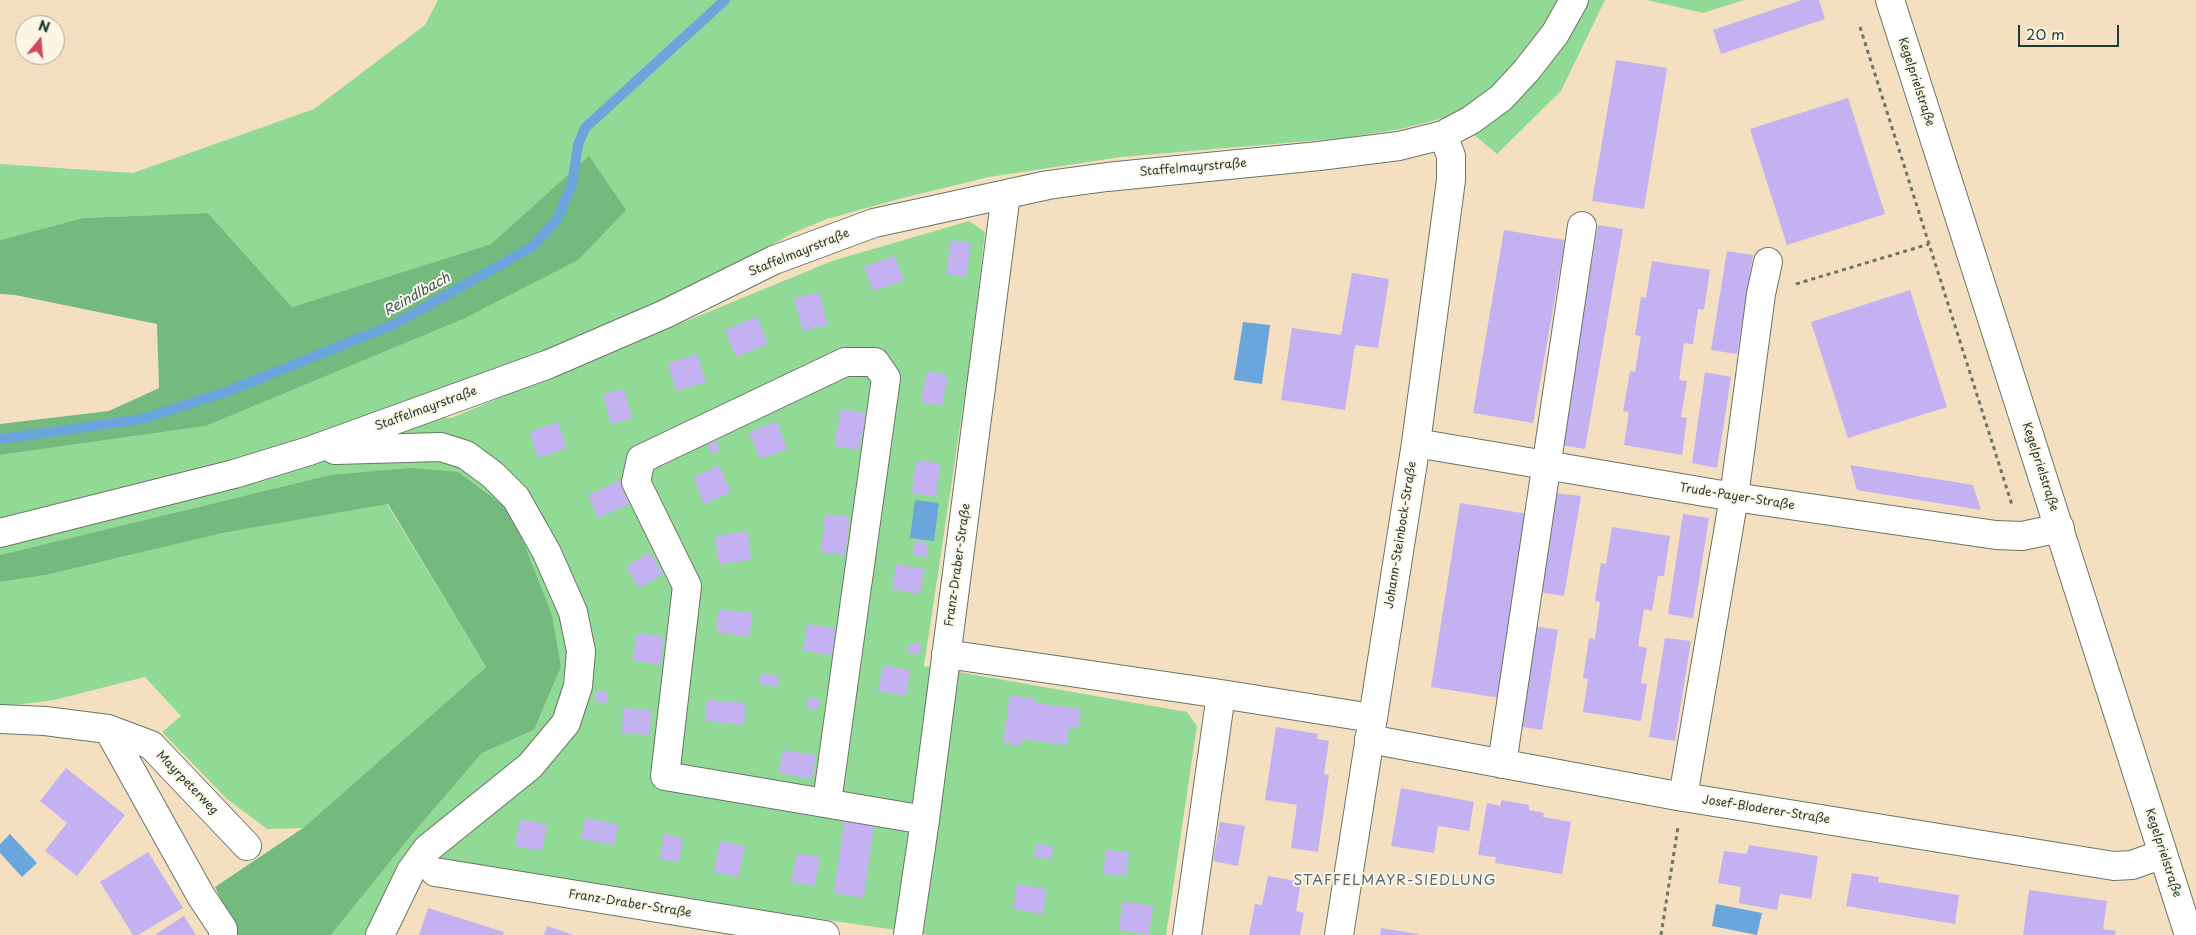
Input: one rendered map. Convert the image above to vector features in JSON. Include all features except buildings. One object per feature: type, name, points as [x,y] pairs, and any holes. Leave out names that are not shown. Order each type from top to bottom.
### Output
[{"type":"street","name":"Staffelmayrstraße","points":[[0,534],[234,474],[309,452],[549,364],[665,314],[774,260],[865,226],[1006,194],[1107,177],[1319,156],[1390,147],[1443,135],[1471,120],[1501,98],[1556,34],[1574,0]]},
{"type":"street","name":"Kegelprielstraße","points":[[1890,0],[2189,935]]},
{"type":"street","name":"Johann-Steinbock-Straße","points":[[1339,935],[1416,443],[1451,180],[1451,156],[1443,135]]},
{"type":"street","name":"Franz-Draber-Straße","points":[[908,935],[925,820],[1006,194]]},
{"type":"street","points":[[1502,764],[1548,466],[1582,226]]},
{"type":"street","points":[[1683,796],[1734,497],[1761,294],[1768,262]]},
{"type":"street","points":[[827,802],[886,378],[875,362],[845,362],[641,459],[636,482],[687,586],[665,776],[925,820]]},
{"type":"street","name":"Trude-Payer-Straße","points":[[1416,443],[1734,497],[1996,535],[2022,536],[2060,528]]},
{"type":"street","points":[[309,452],[440,447],[466,455],[494,474],[516,498],[547,553],[573,612],[581,650],[578,686],[566,723],[530,766],[427,849],[412,871],[380,935]]},
{"type":"street","name":"Josef-Bloderer-Straße","points":[[946,654],[1221,694],[1371,728],[1502,764],[1683,796],[2114,866],[2132,865],[2163,854]]},
{"type":"street","points":[[1187,935],[1221,694]]},
{"type":"street","name":"Mayrpeterweg","points":[[0,719],[45,721],[108,729],[151,745],[247,846]]},
{"type":"street","points":[[108,729],[201,896],[223,929],[223,935]]},
{"type":"street","name":"Franz-Draber-Straße","points":[[435,872],[825,935]]},
{"type":"path","points":[[1860,27],[2022,536]]},
{"type":"path","points":[[1761,294],[1929,244]]},
{"type":"path","points":[[1661,935],[1683,796]]},
{"type":"green space","points":[[438,0],[1605,0],[1561,91],[1497,154],[1451,116],[1401,129],[1344,138],[1121,157],[989,177],[827,219],[793,233],[729,269],[638,314],[510,369],[386,414],[451,418],[832,261],[969,221],[985,232],[971,354],[924,666],[1187,712],[1197,726],[1166,935],[930,935],[431,862],[391,935],[331,935],[410,837],[482,753],[534,730],[561,667],[511,512],[330,475],[0,555],[0,455],[206,426],[461,320],[589,157],[491,244],[292,307],[208,213],[83,218],[0,240],[0,164],[133,173],[314,109],[425,25]]},
{"type":"green space","points":[[1647,0],[1744,0],[1703,13]]},
{"type":"green space","points":[[589,156],[626,210],[578,260],[461,320],[206,426],[0,455],[0,424],[109,411],[159,388],[157,324],[15,295],[0,294],[0,240],[83,218],[208,213],[292,307],[491,244]]},
{"type":"green space","points":[[411,468],[458,472],[511,511],[552,615],[561,667],[534,730],[482,753],[410,837],[331,935],[237,935],[215,887],[303,828],[486,667],[388,504],[223,533],[46,575],[0,582],[0,555],[330,475]]},
{"type":"green space","points":[[387,504],[486,667],[303,828],[267,829],[227,799],[162,732],[181,716],[145,677],[54,700],[0,707],[0,582],[46,575],[223,533]]},
{"type":"water","points":[[1243,322],[1270,325],[1262,384],[1234,380]]},
{"type":"water","points":[[915,500],[939,503],[934,541],[910,538]]},
{"type":"water","points":[[10,834],[37,863],[22,877],[0,853],[0,844]]},
{"type":"water","points":[[1716,904],[1762,913],[1757,935],[1712,926]]},
{"type":"waterway","name":"Reindlbach","points":[[0,439],[142,419],[226,392],[395,324],[532,247],[557,220],[572,184],[578,145],[585,128],[725,0]]},
{"type":"district","name":"STAFFELMAYR-SIEDLUNG","points":[[1395,881]]}]
